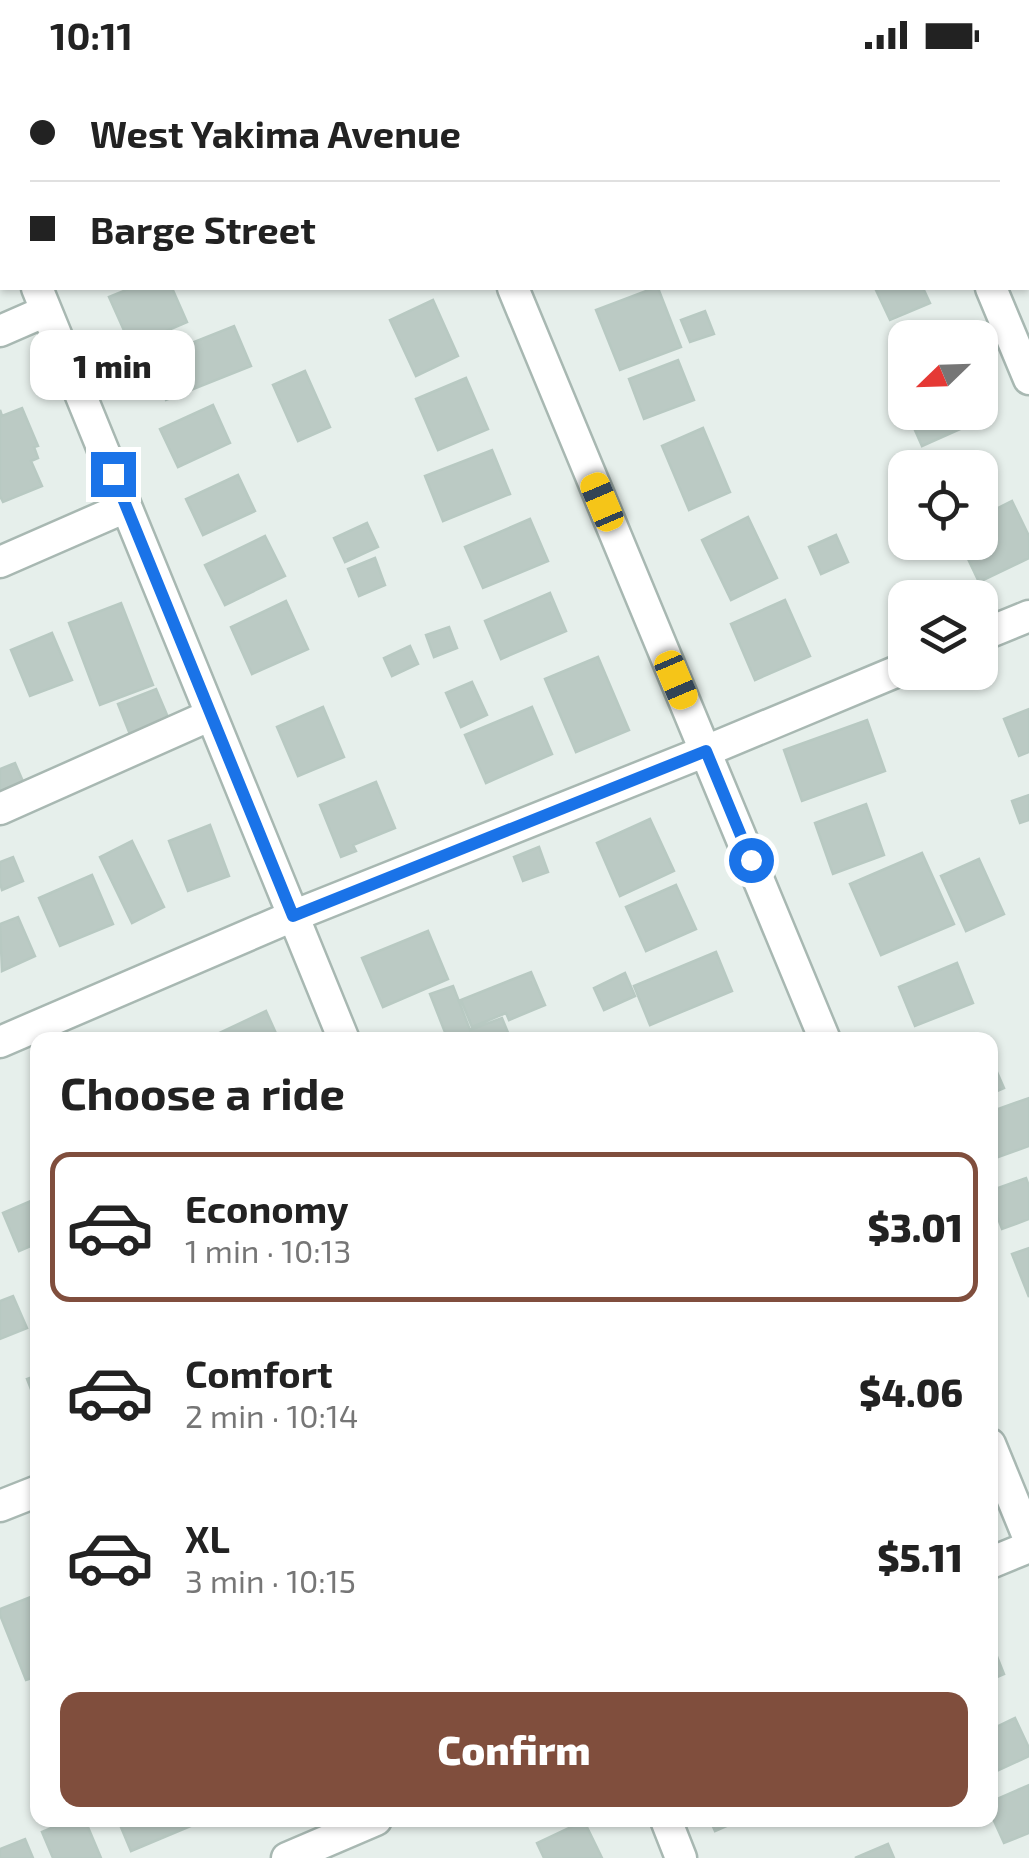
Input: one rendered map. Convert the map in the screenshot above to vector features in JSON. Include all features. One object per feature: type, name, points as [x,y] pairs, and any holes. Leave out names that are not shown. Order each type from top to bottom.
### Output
[{"type":"street","points":[[514,290],[821,1032]]},
{"type":"street","points":[[993,290],[1029,378]]},
{"type":"street","points":[[0,331],[41,299],[341,1032]]},
{"type":"street","points":[[0,562],[126,507]]},
{"type":"street","points":[[998,629],[1029,616]]},
{"type":"street","points":[[0,1042],[293,916],[888,675]]},
{"type":"street","points":[[0,809],[211,715]]},
{"type":"street","points":[[998,1463],[1029,1539]]},
{"type":"street","points":[[0,1506],[30,1493]]},
{"type":"street","points":[[998,1560],[1029,1547]]},
{"type":"street","points":[[287,1858],[360,1827]]},
{"type":"street","points":[[669,1827],[682,1858]]},
{"type":"building","points":[[126,290],[173,290],[187,322],[131,346],[109,297]]},
{"type":"building","points":[[649,290],[659,290],[681,347],[620,370],[596,310]]},
{"type":"building","points":[[876,290],[924,290],[930,303],[890,320]]},
{"type":"building","points":[[433,300],[458,356],[416,376],[390,320]]},
{"type":"building","points":[[705,311],[714,334],[690,342],[681,320]]},
{"type":"building","points":[[234,326],[251,366],[166,400],[149,360]]},
{"type":"building","points":[[678,360],[694,400],[644,419],[629,379]]},
{"type":"building","points":[[305,371],[330,427],[298,441],[273,385]]},
{"type":"building","points":[[466,378],[488,429],[438,450],[416,399]]},
{"type":"building","points":[[213,405],[230,443],[178,467],[160,429]]},
{"type":"building","points":[[22,408],[38,446],[34,447],[38,458],[31,461],[42,486],[3,502],[0,410],[2,416]]},
{"type":"building","points":[[703,428],[730,492],[689,510],[662,446]]},
{"type":"building","points":[[915,430],[958,430],[922,446]]},
{"type":"building","points":[[492,450],[510,494],[443,521],[425,476]]},
{"type":"building","points":[[238,475],[255,511],[203,535],[186,499]]},
{"type":"building","points":[[1012,501],[1029,536],[1029,558],[978,580],[969,560],[998,560],[998,508]]},
{"type":"building","points":[[748,517],[777,578],[731,600],[702,540]]},
{"type":"building","points":[[530,519],[548,561],[483,588],[465,547]]},
{"type":"building","points":[[367,523],[378,547],[345,562],[334,538]]},
{"type":"building","points":[[836,535],[848,562],[821,574],[809,547]]},
{"type":"building","points":[[265,536],[285,576],[225,605],[205,565]]},
{"type":"building","points":[[375,558],[385,585],[359,596],[348,569]]},
{"type":"building","points":[[550,593],[566,631],[501,659],[485,621]]},
{"type":"building","points":[[785,600],[810,656],[755,680],[731,624]]},
{"type":"building","points":[[286,601],[308,649],[252,674],[231,627]]},
{"type":"building","points":[[121,603],[153,685],[100,705],[69,623]]},
{"type":"building","points":[[449,627],[457,648],[434,657],[426,635]]},
{"type":"building","points":[[52,633],[72,680],[30,696],[11,650]]},
{"type":"building","points":[[410,646],[418,664],[392,676],[384,658]]},
{"type":"building","points":[[598,657],[629,730],[576,752],[545,679]]},
{"type":"building","points":[[472,682],[487,715],[461,727],[446,693]]},
{"type":"building","points":[[156,689],[170,722],[131,737],[118,704]]},
{"type":"building","points":[[323,707],[344,757],[298,776],[277,727]]},
{"type":"building","points":[[532,707],[552,754],[486,783],[465,735]]},
{"type":"building","points":[[1029,709],[1029,752],[1019,756],[1004,719]]},
{"type":"building","points":[[867,720],[885,771],[802,801],[784,750]]},
{"type":"building","points":[[15,763],[25,786],[0,797],[0,769]]},
{"type":"building","points":[[376,782],[395,828],[353,845],[356,851],[341,857],[320,805]]},
{"type":"building","points":[[1029,795],[1029,820],[1020,823],[1012,801]]},
{"type":"building","points":[[866,804],[884,855],[833,874],[815,823]]},
{"type":"building","points":[[650,819],[674,871],[620,896],[597,843]]},
{"type":"building","points":[[210,825],[229,876],[188,891],[169,841]]},
{"type":"building","points":[[132,841],[164,907],[132,923],[100,857]]},
{"type":"building","points":[[539,847],[548,872],[523,881],[514,857]]},
{"type":"building","points":[[922,853],[954,924],[881,955],[850,884]]},
{"type":"building","points":[[13,857],[23,881],[2,890],[0,862]]},
{"type":"building","points":[[979,859],[1004,914],[966,931],[941,876]]},
{"type":"building","points":[[92,875],[113,924],[60,946],[39,898]]},
{"type":"building","points":[[676,885],[696,929],[646,951],[626,907]]},
{"type":"building","points":[[18,917],[35,956],[2,971],[0,924]]},
{"type":"building","points":[[428,931],[448,979],[383,1007],[362,958]]},
{"type":"building","points":[[716,952],[732,991],[650,1025],[634,986]]},
{"type":"building","points":[[957,963],[973,1003],[915,1026],[899,987]]},
{"type":"building","points":[[531,972],[545,1005],[509,1020],[506,1013],[472,1027],[461,1000]]},
{"type":"building","points":[[625,973],[635,996],[604,1010],[594,988]]},
{"type":"building","points":[[453,986],[470,1030],[502,1018],[508,1032],[445,1032],[430,994]]},
{"type":"building","points":[[266,1011],[275,1032],[221,1032]]},
{"type":"building","points":[[1029,1098],[1029,1146],[998,1157],[998,1109]]},
{"type":"building","points":[[1026,1178],[1029,1219],[1002,1229],[998,1188]]},
{"type":"building","points":[[30,1201],[30,1246],[19,1251],[3,1213]]},
{"type":"building","points":[[1029,1248],[1029,1297],[1012,1254]]},
{"type":"building","points":[[13,1296],[27,1328],[0,1339],[0,1301]]},
{"type":"building","points":[[30,1597],[30,1679],[26,1680],[0,1609]]},
{"type":"building","points":[[1015,1718],[1029,1756],[998,1770],[998,1726]]},
{"type":"building","points":[[1029,1785],[1029,1833],[1004,1843],[997,1827],[998,1799]]},
{"type":"building","points":[[54,1827],[88,1827],[101,1858],[53,1858],[42,1832]]},
{"type":"building","points":[[121,1827],[188,1827],[131,1851]]},
{"type":"building","points":[[571,1827],[587,1827],[602,1858],[544,1858],[537,1843]]},
{"type":"building","points":[[25,1839],[33,1858],[0,1858],[0,1849]]},
{"type":"building","points":[[888,1844],[894,1858],[855,1858]]},
{"type":"route","points":[[113,474],[293,916],[706,751],[751,860]]}]
